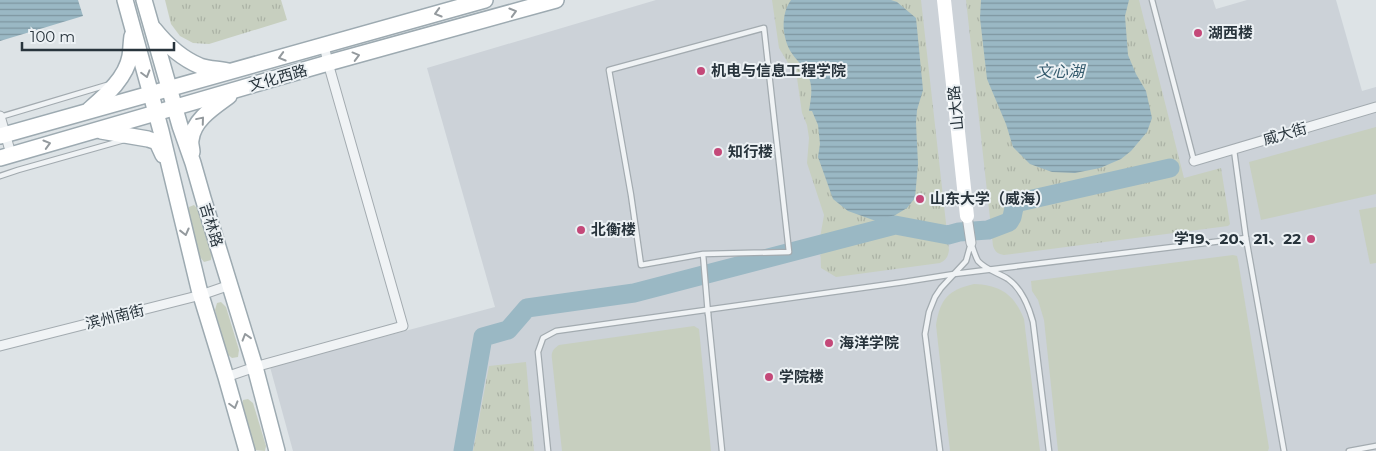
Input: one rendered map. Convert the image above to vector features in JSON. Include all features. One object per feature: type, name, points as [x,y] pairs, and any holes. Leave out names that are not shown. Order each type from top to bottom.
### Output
[{"type":"main road","name":"吉林路","points":[[125,0],[157,114],[201,295],[247,451]]},
{"type":"main road","name":"吉林路","points":[[144,0],[169,89],[255,367],[277,451]]},
{"type":"main road","name":"文化西路","points":[[3,136],[485,0]]},
{"type":"main road","name":"文化西路","points":[[5,156],[556,0]]},
{"type":"main road","name":"山大路","points":[[944,0],[967,216]]},
{"type":"main road","points":[[152,26],[161,38],[184,57],[201,66],[232,71]]},
{"type":"main road","points":[[87,112],[104,96],[123,73],[129,58],[132,28]]},
{"type":"main road","points":[[193,163],[191,140],[196,124],[204,115],[236,90]]},
{"type":"main road","points":[[94,130],[148,138],[156,142],[170,167]]},
{"type":"street","points":[[226,377],[255,367],[403,326],[324,45]]},
{"type":"street","name":"威大街","points":[[1194,161],[1376,108]]},
{"type":"street","points":[[0,117],[5,156]]},
{"type":"street","points":[[967,216],[971,243]]},
{"type":"street","name":"滨州南街","points":[[0,346],[201,295],[230,285]]},
{"type":"lane","points":[[1152,0],[1194,161]]},
{"type":"lane","points":[[764,28],[789,252],[703,254],[641,265],[632,195],[609,70],[764,28]]},
{"type":"lane","points":[[0,117],[116,82]]},
{"type":"lane","points":[[0,176],[138,136]]},
{"type":"lane","points":[[1234,148],[1246,238],[1284,451]]},
{"type":"lane","points":[[548,451],[538,352],[543,338],[556,331],[708,311],[954,274],[1246,238]]},
{"type":"lane","points":[[971,243],[978,260],[1019,289],[1031,314],[1049,451]]},
{"type":"lane","points":[[940,451],[925,334],[929,312],[935,297],[966,261],[971,243]]},
{"type":"lane","points":[[703,254],[722,451]]},
{"type":"lane","points":[[941,288],[958,276],[973,272],[990,274],[1008,280]]},
{"type":"lane","points":[[1349,451],[1376,446]]},
{"type":"shaded area","name":"山东大学（威海）","points":[[656,0],[1213,0],[1216,9],[1247,0],[1336,0],[1362,91],[1376,87],[1376,451],[293,451],[270,367],[495,307],[427,68]]},
{"type":"green space","points":[[165,0],[281,0],[287,20],[209,44],[193,43],[180,36],[171,24]]},
{"type":"green space","points":[[772,0],[921,0],[949,250],[948,255],[942,262],[836,277],[821,268],[820,238],[824,215],[807,163],[809,138],[807,125],[802,113],[797,78],[779,48]]},
{"type":"green space","points":[[966,0],[1139,0],[1184,178],[1221,168],[1230,224],[1228,226],[1004,255],[997,252],[993,246]]},
{"type":"green space","points":[[1376,127],[1376,194],[1261,220],[1249,162]]},
{"type":"green space","points":[[194,205],[199,210],[212,253],[211,260],[204,262],[200,257],[188,213],[189,207]]},
{"type":"green space","points":[[1376,207],[1376,263],[1370,264],[1359,210]]},
{"type":"green space","points":[[1237,256],[1238,260],[1268,451],[1058,451],[1044,320],[1038,300],[1032,291],[1031,281]]},
{"type":"green space","points":[[974,284],[991,286],[1005,292],[1016,303],[1024,319],[1040,451],[950,451],[936,325],[940,308],[947,297],[958,289]]},
{"type":"green space","points":[[221,302],[226,307],[239,350],[238,357],[232,358],[227,354],[215,310],[217,303]]},
{"type":"green space","points":[[694,326],[699,329],[711,451],[562,451],[552,357],[555,348],[559,345]]},
{"type":"green space","points":[[526,362],[534,451],[473,451],[489,366]]},
{"type":"green space","points":[[248,399],[253,403],[266,446],[265,451],[254,450],[242,406],[243,400]]},
{"type":"water","points":[[0,0],[78,0],[83,16],[0,41]]},
{"type":"water","points":[[791,0],[891,0],[897,2],[916,18],[923,90],[917,110],[916,123],[918,164],[915,198],[907,208],[887,220],[876,221],[848,211],[833,199],[818,157],[820,144],[818,125],[812,111],[809,111],[811,83],[804,68],[789,49],[786,42],[784,20],[787,6]]},
{"type":"water","name":"文心湖","points":[[981,0],[1129,0],[1125,16],[1128,55],[1146,91],[1152,118],[1147,132],[1131,151],[1121,159],[1100,168],[1075,173],[1052,172],[1030,164],[1013,147],[1006,124],[987,79],[980,18]]},
{"type":"waterway","points":[[463,451],[483,337],[508,330],[527,308],[634,293],[895,225],[948,235],[959,232],[988,230],[1009,222],[1015,203],[1170,168]]},
{"type":"place","name":"湖西楼","points":[[1198,33]]},
{"type":"place","name":"机电与信息工程学院","points":[[701,71]]},
{"type":"place","name":"知行楼","points":[[718,152]]},
{"type":"place","name":"山东大学（威海）","points":[[920,199]]},
{"type":"place","name":"北衡楼","points":[[581,230]]},
{"type":"place","name":"学19、20、21、22","points":[[1311,239]]},
{"type":"place","name":"海洋学院","points":[[829,343]]},
{"type":"place","name":"学院楼","points":[[769,377]]}]
